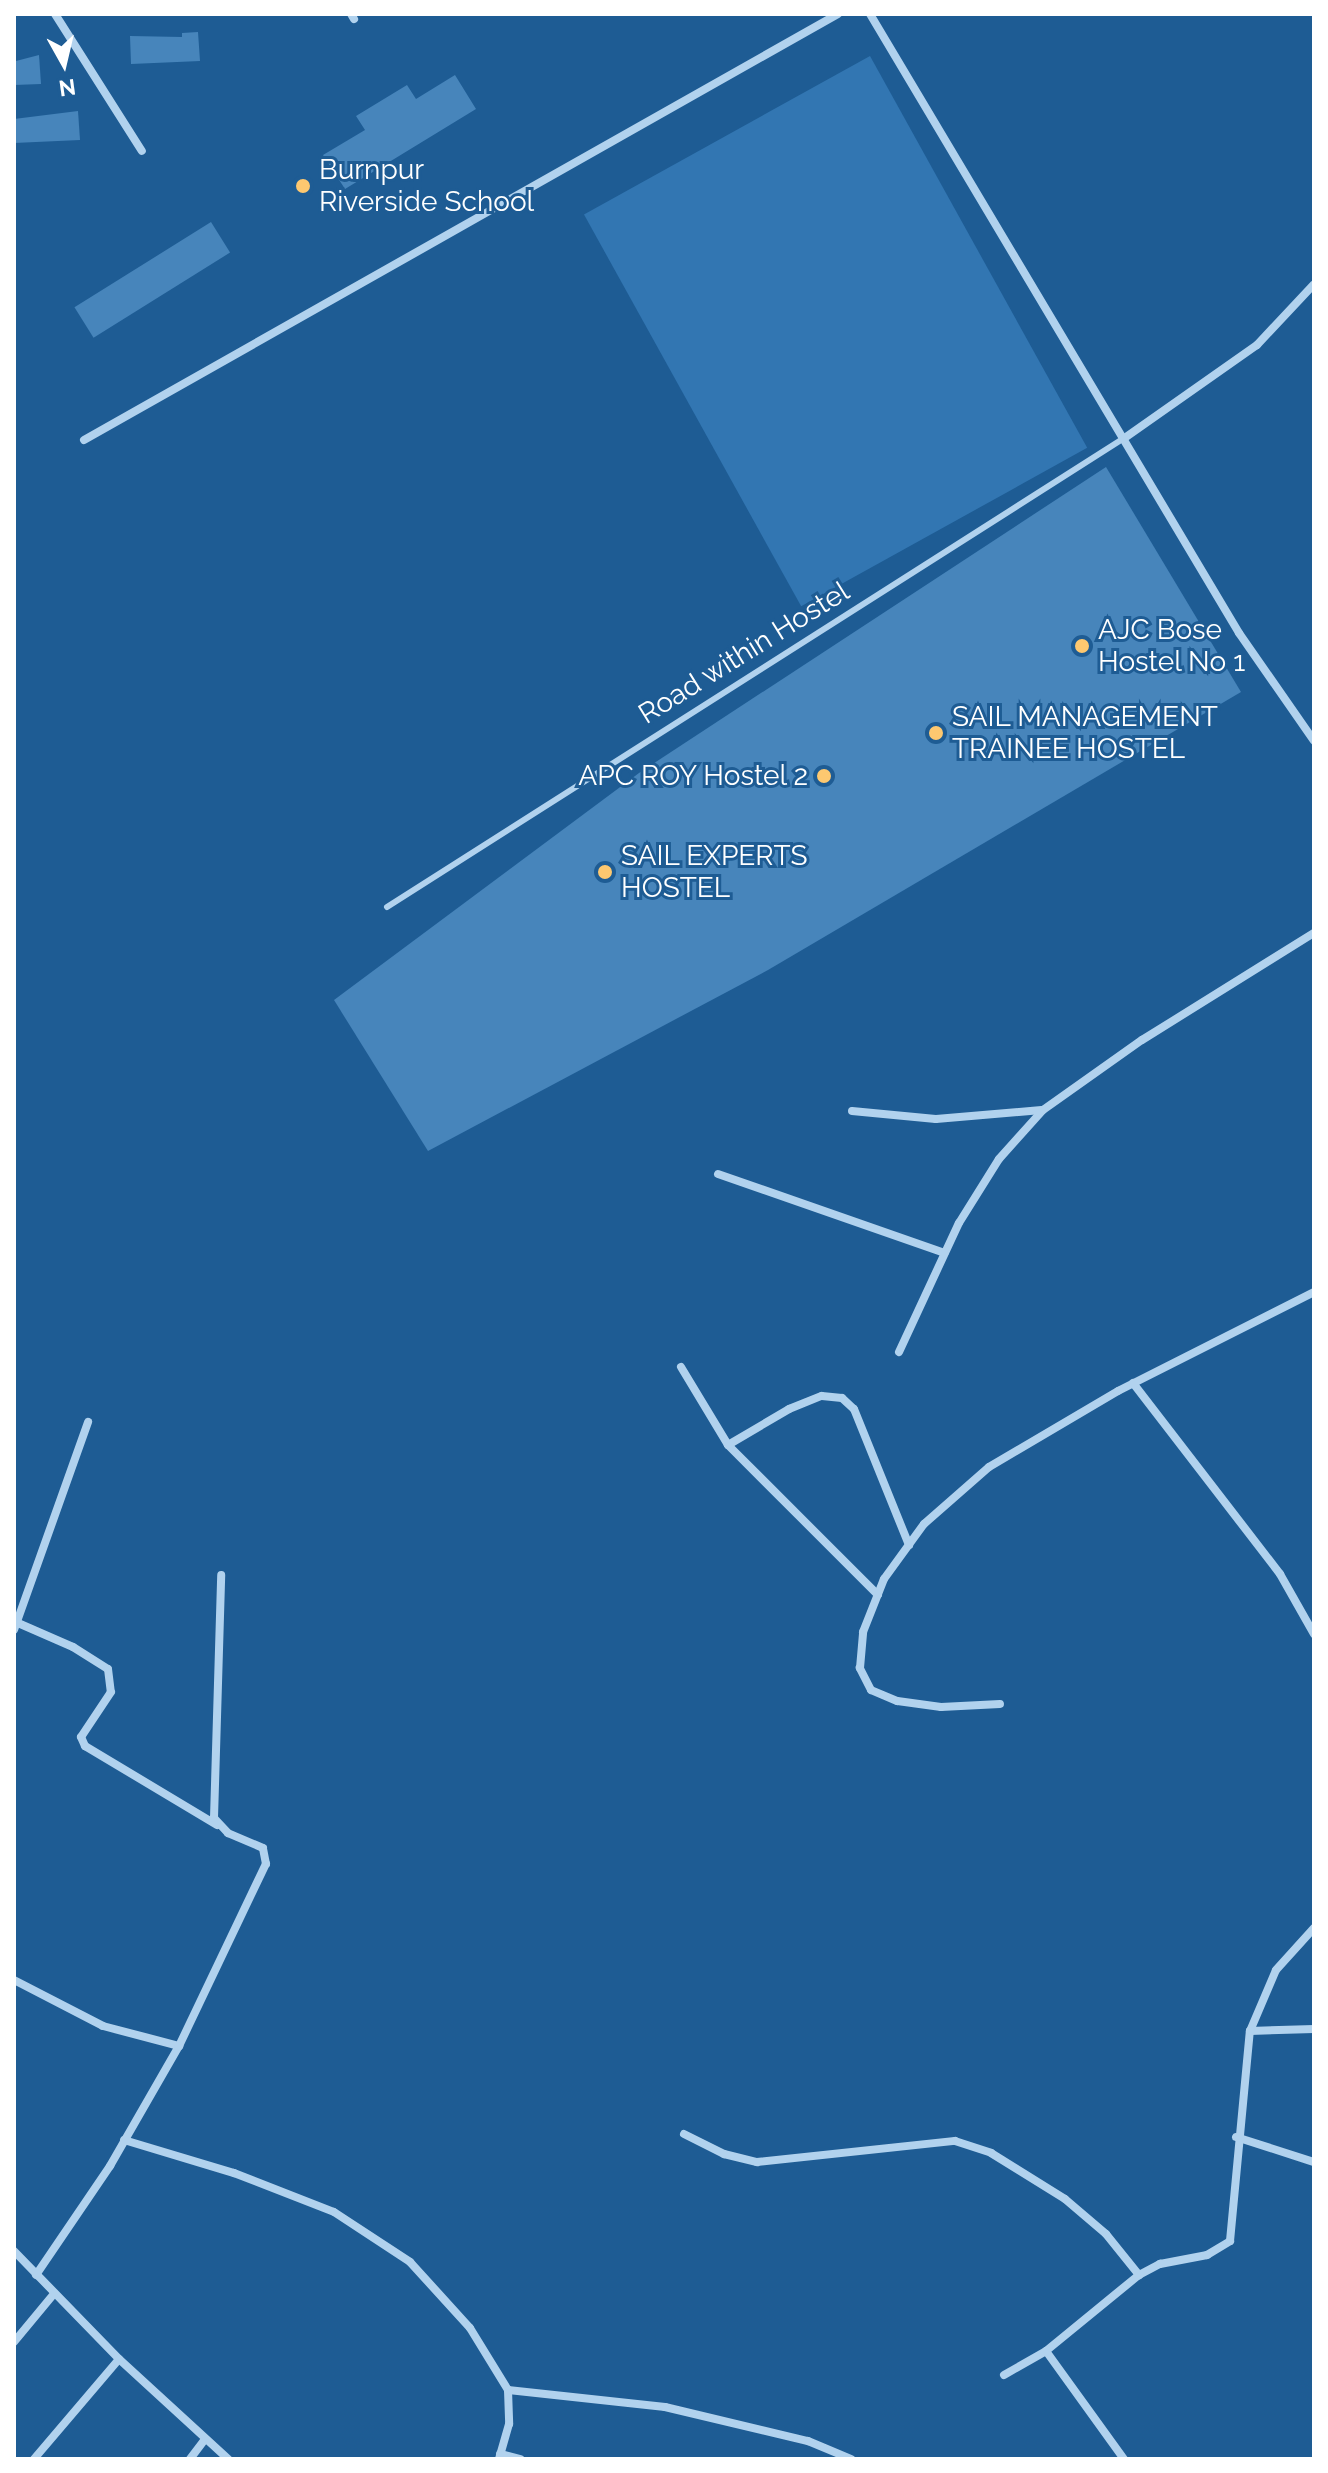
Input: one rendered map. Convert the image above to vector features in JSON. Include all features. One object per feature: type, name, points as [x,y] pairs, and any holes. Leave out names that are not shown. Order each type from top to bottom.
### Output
[{"type":"street","points":[[55,14],[142,151]]},
{"type":"street","points":[[84,440],[838,14]]},
{"type":"street","points":[[870,14],[1126,437],[1239,633],[1314,741]]},
{"type":"street","points":[[1126,437],[1257,345],[1314,284]]},
{"type":"street","points":[[899,1352],[945,1253],[999,1159],[1043,1110],[1142,1040],[1314,933]]},
{"type":"street","points":[[852,1111],[936,1119],[1043,1110]]},
{"type":"street","points":[[718,1174],[945,1253]]},
{"type":"street","points":[[1000,1704],[941,1707],[897,1701],[871,1690],[860,1668],[863,1632],[878,1595],[924,1524],[989,1467],[1133,1383],[1314,1292]]},
{"type":"street","points":[[681,1367],[728,1445],[878,1595]]},
{"type":"street","points":[[1133,1383],[1280,1574],[1314,1634]]},
{"type":"street","points":[[728,1445],[789,1409],[822,1396],[842,1398],[860,1421],[909,1545]]},
{"type":"street","points":[[36,2275],[124,2140],[179,2046],[266,1864],[263,1848],[218,1826],[85,1746],[81,1737],[111,1692],[108,1669],[73,1647],[16,1627],[88,1422]]},
{"type":"street","points":[[218,1826],[213,1747],[221,1575]]},
{"type":"street","points":[[1004,2375],[1046,2351],[1139,2275],[1221,2249],[1235,2228],[1236,2137],[1250,2031],[1276,1970],[1314,1928]]},
{"type":"street","points":[[14,1980],[103,2026],[179,2046]]},
{"type":"street","points":[[1250,2031],[1314,2029]]},
{"type":"street","points":[[684,2134],[724,2154],[757,2162],[955,2141],[991,2153],[1065,2199],[1106,2234],[1139,2275]]},
{"type":"street","points":[[1236,2137],[1314,2162]]},
{"type":"street","points":[[124,2140],[234,2173],[346,2220],[410,2262],[470,2328],[508,2390],[509,2424],[499,2457],[520,2459]]},
{"type":"street","points":[[14,2251],[53,2295],[228,2459]]},
{"type":"street","points":[[14,2342],[53,2295]]},
{"type":"street","points":[[1046,2351],[1124,2459]]},
{"type":"street","points":[[34,2459],[119,2359]]},
{"type":"street","points":[[508,2390],[665,2407],[808,2441],[851,2459]]},
{"type":"street","points":[[190,2459],[205,2439]]},
{"type":"lane","name":"Road within Hostel","points":[[387,907],[1126,437]]},
{"type":"shaded area","points":[[870,56],[1087,448],[801,606],[584,215]]},
{"type":"building","points":[[198,32],[200,61],[131,64],[130,36],[182,37],[182,33]]},
{"type":"building","points":[[39,55],[41,84],[14,85],[16,61]]},
{"type":"building","points":[[455,75],[476,109],[345,189],[323,155],[365,130],[356,116],[407,85],[416,99]]},
{"type":"building","points":[[78,111],[80,140],[14,143],[14,119]]},
{"type":"building","points":[[211,222],[230,253],[94,338],[74,307]]},
{"type":"building","name":"SAIL MANAGEMENT TRAINEE HOSTEL","points":[[1106,467],[1241,692],[768,970],[428,1151],[334,1000],[639,773]]},
{"type":"place","name":"Burnpur Riverside School","points":[[303,186]]},
{"type":"place","name":"AJC Bose Hostel No 1","points":[[1082,646]]},
{"type":"place","name":"SAIL MANAGEMENT TRAINEE HOSTEL","points":[[936,733]]},
{"type":"place","name":"APC ROY Hostel 2","points":[[824,776]]},
{"type":"place","name":"SAIL EXPERTS HOSTEL","points":[[605,872]]}]
